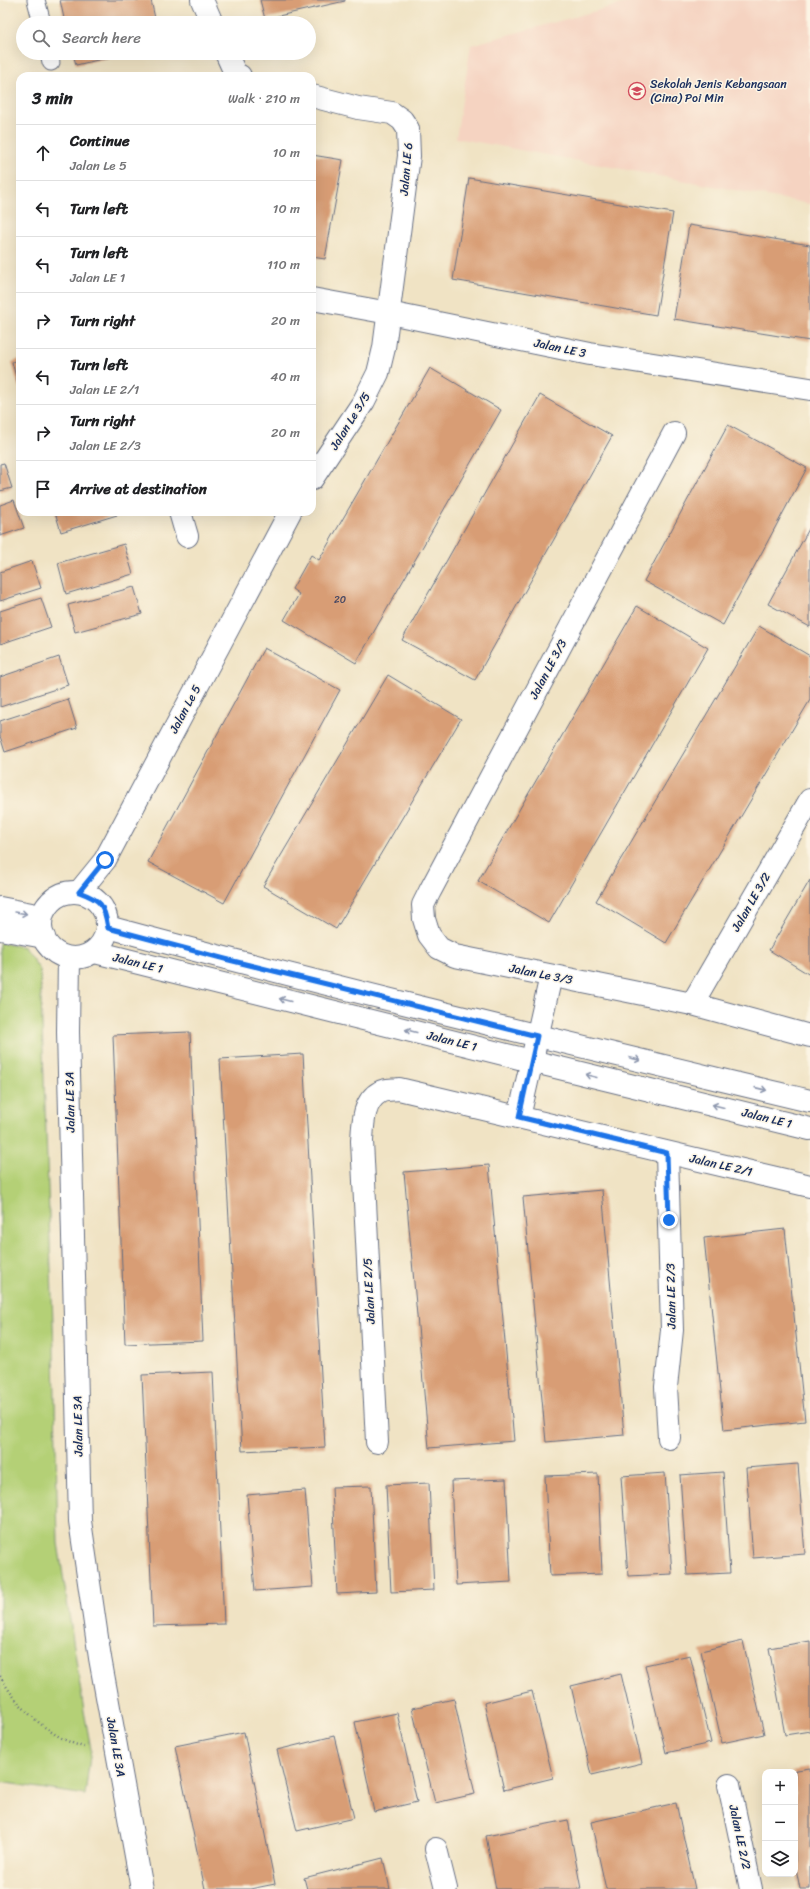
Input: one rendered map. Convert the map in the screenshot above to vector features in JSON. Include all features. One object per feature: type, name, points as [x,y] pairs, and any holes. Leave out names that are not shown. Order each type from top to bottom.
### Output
[{"type":"street","points":[[202,0],[209,16]]},
{"type":"street","points":[[229,60],[235,72]]},
{"type":"street","name":"Jalan LE 6","points":[[316,97],[358,108],[392,113],[402,120],[408,129],[409,156],[389,313]]},
{"type":"street","name":"Jalan LE 3","points":[[316,300],[590,354],[810,389]]},
{"type":"street","name":"Jalan Le 3/5","points":[[316,473],[364,402],[378,372],[384,348],[389,313]]},
{"type":"street","name":"Jalan LE 3/3","points":[[423,905],[674,433]]},
{"type":"street","points":[[181,516],[187,536]]},
{"type":"street","name":"Jalan Le 5","points":[[79,892],[105,860],[287,517]]},
{"type":"street","name":"Jalan LE 3/2","points":[[692,1004],[810,800]]},
{"type":"street","points":[[79,892],[95,898],[102,906],[105,911],[108,928],[104,941],[95,952],[83,958],[69,958],[56,953],[46,943],[43,926],[50,902],[63,894],[79,892]]},
{"type":"street","name":"Jalan Le 3/3","points":[[423,905],[424,919],[428,935],[439,948],[455,956],[692,1004],[810,1036]]},
{"type":"street","points":[[0,908],[43,926]]},
{"type":"street","points":[[0,929],[43,926]]},
{"type":"street","points":[[108,928],[225,959],[537,1036],[810,1101]]},
{"type":"street","name":"Jalan LE 1","points":[[95,952],[810,1129]]},
{"type":"street","name":"Jalan LE 3A","points":[[69,958],[68,1032],[80,1521],[100,1658],[142,1889]]},
{"type":"street","points":[[519,1117],[551,976]]},
{"type":"street","name":"Jalan LE 2/1","points":[[362,1141],[363,1123],[367,1106],[380,1092],[399,1089],[810,1186]]},
{"type":"street","name":"Jalan LE 2/5","points":[[362,1141],[377,1442]]},
{"type":"street","name":"Jalan LE 2/3","points":[[667,1153],[672,1330],[666,1387],[669,1438]]},
{"type":"street","name":"Jalan LE 2/2","points":[[729,1785],[752,1889]]},
{"type":"street","points":[[436,1849],[446,1889]]},
{"type":"lane","points":[[36,0],[40,16]]},
{"type":"path","points":[[0,1676],[24,1709],[32,1716],[48,1729],[75,1744],[84,1746]]},
{"type":"shaded area","name":"Sekolah Jenis Kebangsaan (Cina) Poi Min","points":[[636,0],[810,0],[810,204],[456,138],[471,45]]},
{"type":"green space","points":[[0,943],[24,947],[40,970],[54,1350],[58,1543],[91,1749],[85,1795],[0,1782]]},
{"type":"building","points":[[60,0],[151,0],[154,16],[63,16]]},
{"type":"building","points":[[260,0],[345,0],[278,16],[264,16]]},
{"type":"building","points":[[75,60],[98,60],[76,65]]},
{"type":"building","points":[[316,156],[343,160],[325,259],[316,258]]},
{"type":"building","points":[[469,178],[673,213],[656,315],[453,280]]},
{"type":"building","points":[[689,225],[810,245],[810,341],[674,319]]},
{"type":"building","points":[[16,360],[16,377],[12,362]]},
{"type":"building","points":[[430,368],[501,410],[356,663],[284,620],[299,594],[292,589],[311,555],[319,560]]},
{"type":"building","points":[[540,395],[612,436],[475,680],[402,640]]},
{"type":"building","points":[[728,425],[807,468],[723,625],[644,581]]},
{"type":"building","points":[[4,463],[12,488],[0,491],[0,464]]},
{"type":"building","points":[[14,500],[16,506],[16,516],[20,516],[24,528],[0,536],[0,505]]},
{"type":"building","points":[[56,516],[114,516],[61,532]]},
{"type":"building","points":[[810,527],[810,627],[768,604]]},
{"type":"building","points":[[124,544],[133,574],[66,594],[58,563]]},
{"type":"building","points":[[32,561],[41,588],[0,601],[0,572]]},
{"type":"building","points":[[134,587],[142,614],[75,632],[68,605]]},
{"type":"building","points":[[41,598],[51,627],[0,644],[0,611]]},
{"type":"building","points":[[637,606],[708,648],[549,923],[478,881]]},
{"type":"building","points":[[759,626],[810,656],[810,700],[666,943],[596,901]]},
{"type":"building","points":[[264,648],[340,690],[224,903],[148,862]]},
{"type":"building","points":[[59,657],[68,685],[0,707],[0,677]]},
{"type":"building","points":[[388,675],[461,719],[336,929],[263,886]]},
{"type":"building","points":[[68,699],[77,728],[5,752],[0,736],[0,721]]},
{"type":"building","points":[[810,880],[810,975],[769,950]]},
{"type":"building","points":[[190,1032],[203,1341],[125,1344],[113,1035]]},
{"type":"building","points":[[303,1054],[325,1447],[242,1451],[220,1059]]},
{"type":"building","points":[[489,1165],[514,1441],[429,1448],[404,1172]]},
{"type":"building","points":[[602,1190],[624,1435],[546,1442],[523,1197]]},
{"type":"building","points":[[785,1229],[805,1421],[724,1430],[704,1238]]},
{"type":"building","points":[[213,1372],[224,1624],[153,1626],[142,1375]]},
{"type":"building","points":[[798,1464],[805,1554],[753,1558],[746,1468]]},
{"type":"building","points":[[723,1472],[730,1573],[687,1575],[680,1475]]},
{"type":"building","points":[[665,1473],[672,1574],[628,1576],[621,1476]]},
{"type":"building","points":[[598,1474],[602,1574],[550,1576],[545,1476]]},
{"type":"building","points":[[506,1479],[511,1582],[456,1585],[451,1481]]},
{"type":"building","points":[[429,1483],[434,1590],[391,1592],[386,1485]]},
{"type":"building","points":[[371,1486],[376,1592],[337,1594],[332,1487]]},
{"type":"building","points":[[305,1490],[313,1587],[255,1591],[247,1495]]},
{"type":"building","points":[[743,1641],[764,1734],[722,1743],[701,1651]]},
{"type":"building","points":[[810,1641],[810,1731],[785,1735],[769,1648]]},
{"type":"building","points":[[690,1655],[711,1743],[666,1753],[645,1665]]},
{"type":"building","points":[[621,1674],[642,1763],[592,1775],[571,1686]]},
{"type":"building","points":[[532,1691],[553,1778],[504,1790],[484,1703]]},
{"type":"building","points":[[454,1699],[475,1794],[435,1803],[412,1708]]},
{"type":"building","points":[[397,1713],[417,1802],[374,1812],[355,1722]]},
{"type":"building","points":[[244,1732],[275,1884],[250,1889],[205,1889],[175,1746]]},
{"type":"building","points":[[334,1736],[354,1818],[297,1831],[277,1750]]},
{"type":"building","points":[[810,1768],[810,1889],[800,1889],[798,1877],[798,1770]]},
{"type":"building","points":[[676,1803],[695,1889],[606,1889],[591,1822]]},
{"type":"building","points":[[568,1820],[581,1889],[496,1889],[486,1836]]},
{"type":"building","points":[[383,1858],[390,1889],[307,1889],[304,1878]]},
{"type":"place","name":"Sekolah Jenis Kebangsaan (Cina) Poi Min","points":[[637,91]]},
{"type":"route","points":[[105,860],[79,892],[95,898],[105,911],[108,928],[225,959],[537,1036],[519,1117],[667,1153],[669,1220]]}]
